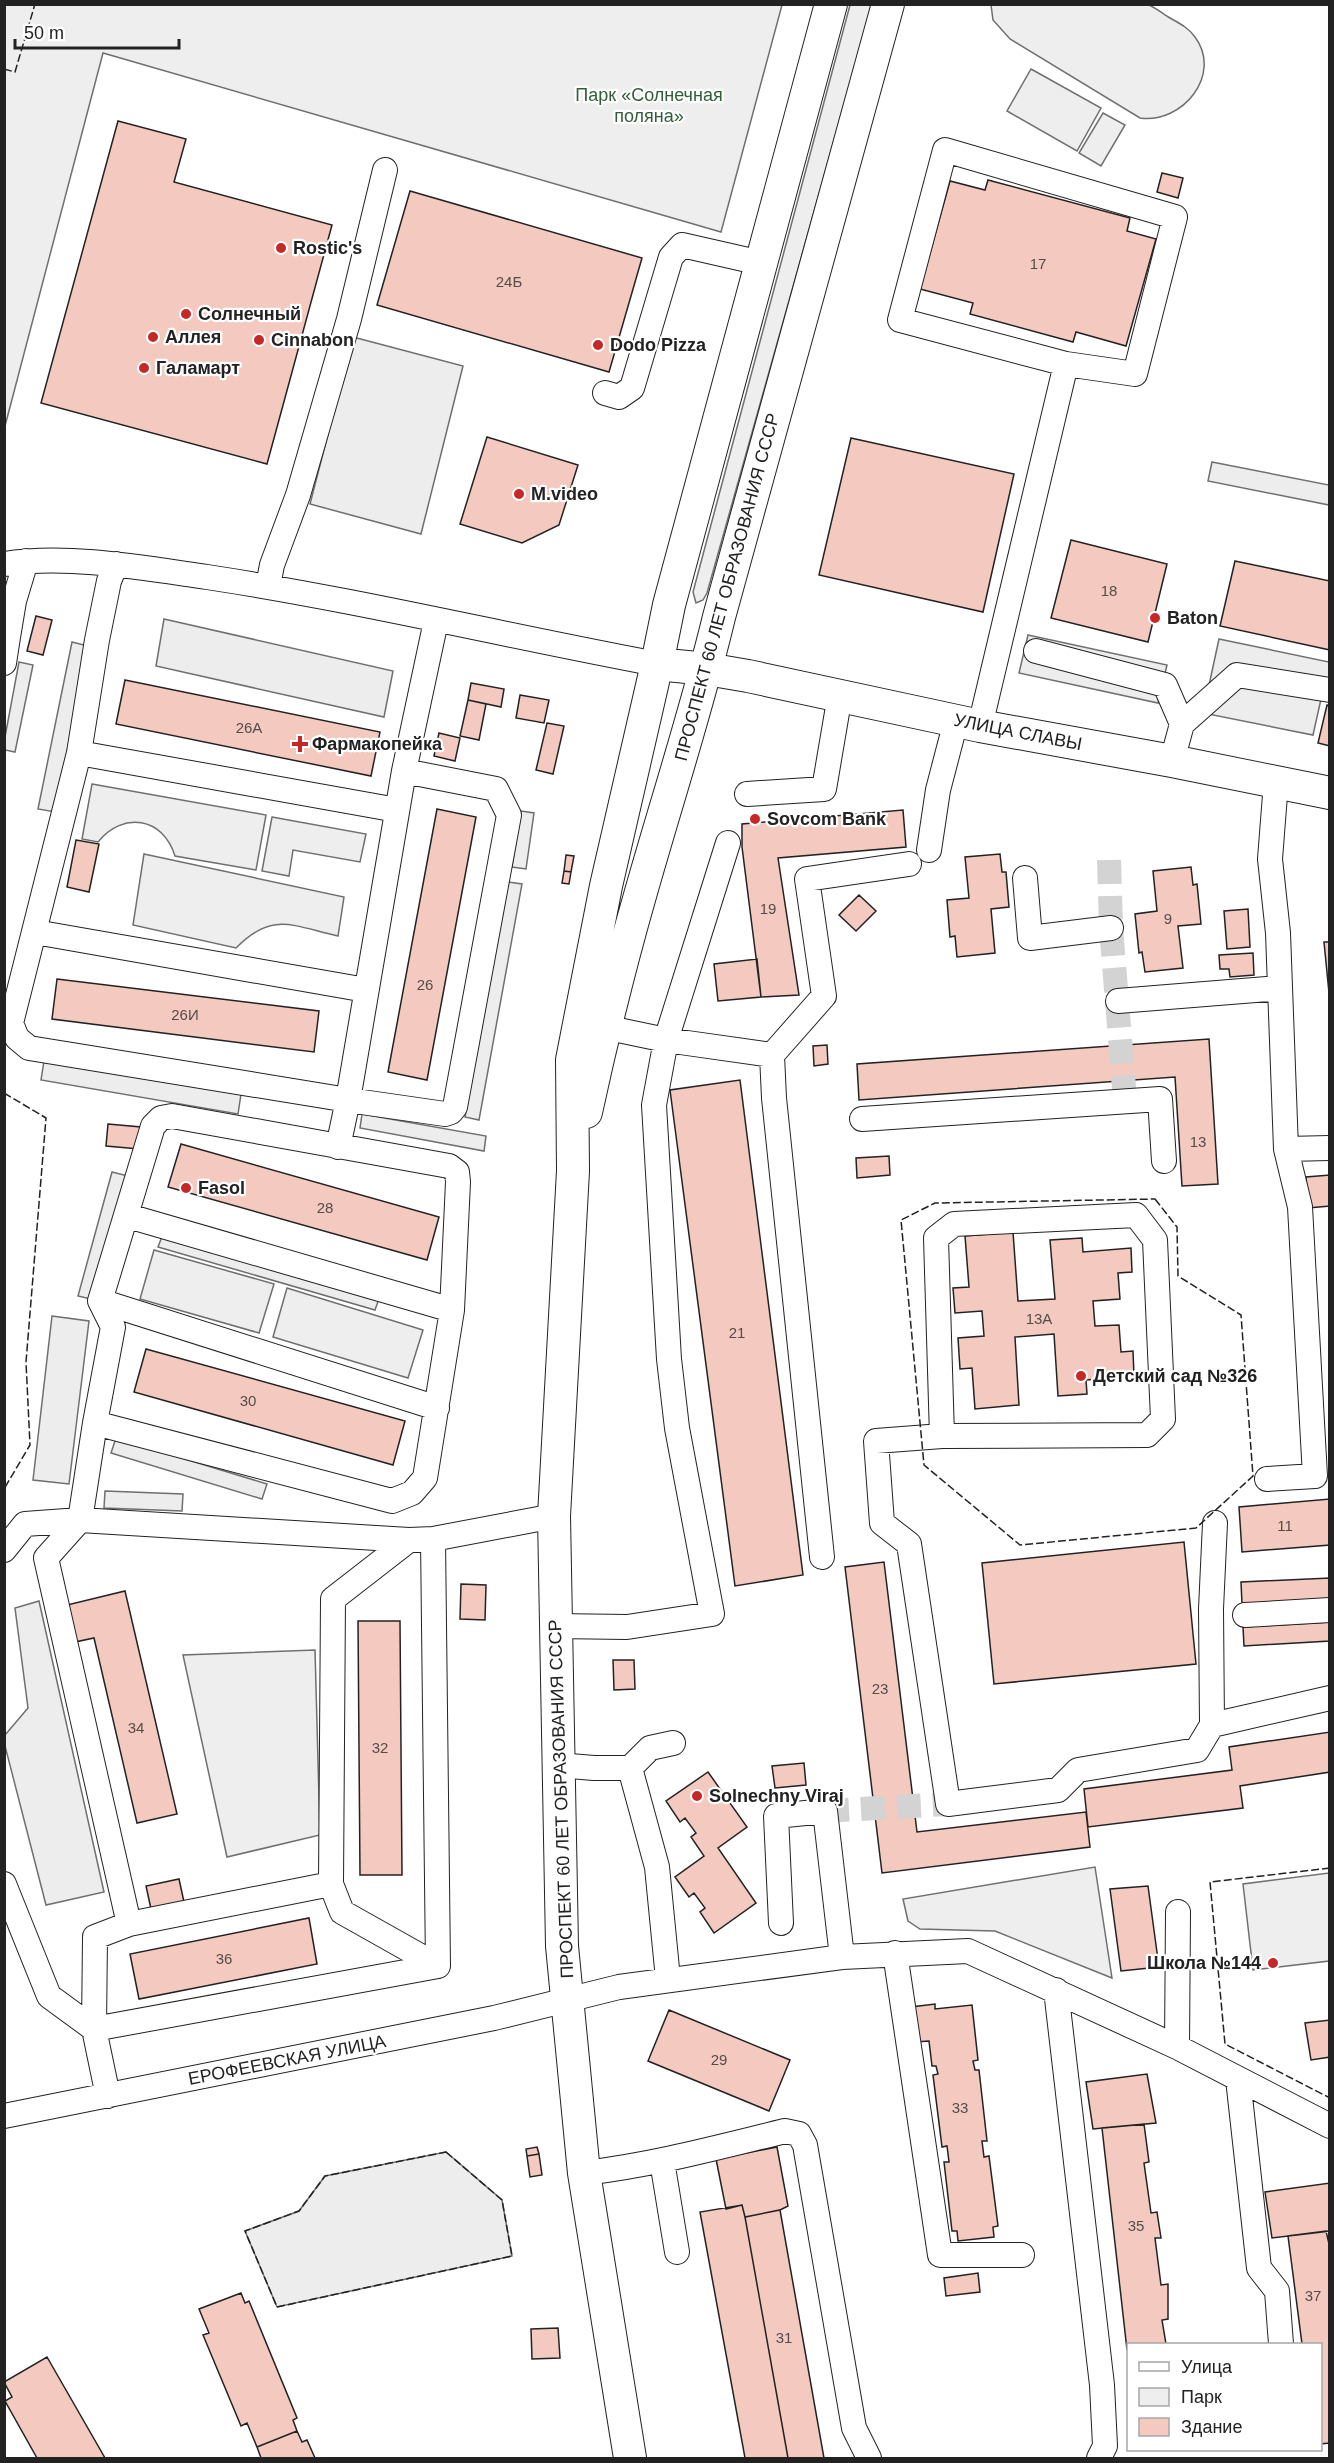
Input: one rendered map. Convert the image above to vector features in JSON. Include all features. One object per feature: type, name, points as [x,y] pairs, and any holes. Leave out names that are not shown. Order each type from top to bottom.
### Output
[{"type":"main road","name":"ПРОСПЕКТ 60 ЛЕТ ОБРАЗОВАНИЯ СССР","points":[[630,2458],[584,2173],[562,1946],[554,1516],[573,1171],[572,1060],[606,886],[669,605],[831,4]]},
{"type":"main road","name":"ПРОСПЕКТ 60 ЛЕТ ОБРАЗОВАНИЯ СССР","points":[[573,1171],[604,1027],[640,894],[707,669],[719,617],[888,4]]},
{"type":"main road","name":"УЛИЦА СЛАВЫ","points":[[657,664],[707,669],[968,723],[1329,793]]},
{"type":"street","points":[[945,150],[1175,217],[1135,374],[1066,364],[900,320],[945,150]]},
{"type":"street","points":[[267,586],[272,565],[298,495],[348,319],[385,170]]},
{"type":"street","points":[[604,393],[619,397],[632,388],[671,257],[682,245],[761,263]]},
{"type":"street","points":[[929,850],[938,790],[968,723],[1066,364]]},
{"type":"street","points":[[4,663],[6,636],[14,601],[15,562],[116,564],[267,586],[657,664]]},
{"type":"street","points":[[116,564],[109,581],[97,640],[79,753],[10,1023],[18,1038],[29,1048],[348,1100],[445,1114],[452,1112],[455,1107],[509,815],[496,789],[404,771]]},
{"type":"street","points":[[338,1147],[404,771],[436,621]]},
{"type":"street","points":[[1035,651],[1165,685],[1182,724]]},
{"type":"street","points":[[1172,761],[1182,724],[1237,675],[1329,690]]},
{"type":"street","points":[[747,794],[824,789],[840,695]]},
{"type":"street","points":[[79,753],[397,810]]},
{"type":"street","points":[[1267,1479],[1314,1476],[1300,1208],[1286,1149],[1278,933],[1270,859],[1276,782]]},
{"type":"street","points":[[555,1626],[627,1627],[712,1614],[677,1428],[669,1359],[654,1105],[666,1040],[728,843]]},
{"type":"street","points":[[822,1557],[774,1098],[772,1054],[824,996],[807,879],[909,864]]},
{"type":"street","points":[[1025,878],[1030,938],[1111,928]]},
{"type":"street","points":[[35,932],[366,990]]},
{"type":"street","points":[[1118,1000],[1280,988]]},
{"type":"street","points":[[604,1027],[666,1040],[772,1054]]},
{"type":"street","points":[[862,1119],[1160,1099],[1164,1161]]},
{"type":"street","points":[[95,1423],[392,1501],[412,1493],[425,1478],[452,1310],[457,1172],[449,1166],[172,1116],[161,1118],[153,1126],[128,1216],[100,1301],[114,1327],[95,1423],[80,1520],[46,1558],[129,1924]]},
{"type":"street","points":[[1286,1149],[1329,1148]]},
{"type":"street","points":[[942,1436],[936,1238],[954,1224],[1136,1215],[1155,1240],[1163,1419],[1147,1435],[942,1436],[876,1441],[882,1523],[909,1544],[948,1804],[1058,1790],[1078,1770],[1197,1750],[1212,1725],[1201,1610],[1215,1523]]},
{"type":"street","points":[[128,1216],[452,1310]]},
{"type":"street","points":[[100,1301],[437,1408]]},
{"type":"street","points":[[4,1550],[26,1524],[80,1520],[421,1539],[554,1516]]},
{"type":"street","points":[[421,1539],[333,1599],[331,1884],[342,1912],[438,1966]]},
{"type":"street","points":[[421,1539],[438,1966]]},
{"type":"street","points":[[1245,1615],[1329,1610]]},
{"type":"street","points":[[1212,1725],[1329,1698]]},
{"type":"street","points":[[557,1764],[594,1768],[630,1768],[650,1748],[673,1743]]},
{"type":"street","points":[[630,1768],[657,1867],[668,1979]]},
{"type":"street","points":[[781,1923],[776,1816],[825,1811],[842,1957]]},
{"type":"street","points":[[4,1884],[49,1996],[94,2029],[438,1966]]},
{"type":"street","points":[[108,2096],[94,2029],[95,1937],[129,1924],[331,1884]]},
{"type":"street","points":[[1177,2047],[1178,1912]]},
{"type":"street","name":"ЕРОФЕЕВСКАЯ УЛИЦА","points":[[4,2116],[494,2018],[568,1999],[668,1979],[842,1957],[968,1951],[1177,2047],[1329,2126]]},
{"type":"street","points":[[895,1953],[940,2255],[1022,2255]]},
{"type":"street","points":[[1056,1990],[1102,2385],[1106,2446],[1099,2458]]},
{"type":"street","points":[[1238,2079],[1259,2268],[1278,2291],[1281,2343]]},
{"type":"street","points":[[584,2173],[662,2161],[785,2131],[799,2134],[806,2145],[854,2427],[869,2458]]},
{"type":"street","points":[[662,2161],[677,2252]]},
{"type":"green space","points":[[1141,3],[1149,5],[1184,26],[1195,37],[1202,52],[1204,67],[1201,81],[1194,94],[1170,113],[1156,118],[1140,118],[1010,39],[993,20],[991,5]]},
{"type":"green space","name":"Парк «Солнечная поляна»","points":[[5,4],[782,5],[721,232],[103,53],[5,426]]},
{"type":"green space","points":[[850,5],[872,5],[707,593],[703,600],[696,603],[693,592]]},
{"type":"green space","points":[[1031,69],[1101,108],[1077,151],[1007,111]]},
{"type":"green space","points":[[1103,113],[1125,125],[1101,166],[1079,153]]},
{"type":"green space","points":[[92,784],[266,815],[256,870],[175,856],[161,833],[152,826],[141,823],[119,826],[108,832],[98,842],[82,839]]},
{"type":"green space","points":[[272,817],[366,834],[360,862],[293,850],[289,876],[262,871]]},
{"type":"green space","points":[[144,854],[344,897],[338,936],[284,924],[272,925],[249,936],[236,948],[133,925]]},
{"type":"green space","points":[[154,1250],[274,1284],[259,1333],[140,1299]]},
{"type":"green space","points":[[287,1288],[423,1330],[408,1378],[273,1337]]},
{"type":"green space","points":[[315,1650],[320,1835],[227,1857],[183,1655]]},
{"type":"green space","points":[[1095,1867],[1112,1978],[995,1931],[920,1929],[908,1921],[903,1899]]},
{"type":"green space","points":[[1329,1873],[1329,1961],[1253,1970],[1243,1884]]},
{"type":"shaded area","points":[[353,337],[463,366],[421,534],[310,504]]},
{"type":"shaded area","points":[[1212,462],[1329,485],[1329,505],[1208,481]]},
{"type":"shaded area","points":[[164,619],[393,671],[384,717],[156,666]]},
{"type":"shaded area","points":[[1028,635],[1167,665],[1158,703],[1019,673]]},
{"type":"shaded area","points":[[1219,639],[1329,662],[1329,700],[1321,699],[1313,735],[1203,713]]},
{"type":"shaded area","points":[[72,642],[88,646],[55,812],[38,809]]},
{"type":"shaded area","points":[[19,662],[33,665],[15,752],[5,750],[5,737]]},
{"type":"shaded area","points":[[521,811],[534,813],[526,869],[512,867]]},
{"type":"shaded area","points":[[508,882],[522,884],[479,1120],[465,1117]]},
{"type":"shaded area","points":[[44,1061],[241,1094],[238,1114],[41,1080]]},
{"type":"shaded area","points":[[362,1114],[486,1136],[484,1151],[360,1128]]},
{"type":"shaded area","points":[[112,1172],[128,1176],[95,1300],[78,1296]]},
{"type":"shaded area","points":[[163,1234],[380,1296],[375,1310],[158,1247]]},
{"type":"shaded area","points":[[52,1316],[89,1321],[69,1484],[33,1480]]},
{"type":"shaded area","points":[[116,1438],[267,1484],[262,1499],[111,1453]]},
{"type":"shaded area","points":[[105,1491],[183,1494],[182,1511],[104,1508]]},
{"type":"shaded area","points":[[39,1601],[104,1892],[46,1905],[4,1742],[5,1735],[28,1708],[15,1608]]},
{"type":"shaded area","points":[[446,2152],[502,2200],[512,2256],[277,2307],[245,2231],[299,2211],[325,2176]]},
{"type":"building","name":"Солнечный","points":[[118,121],[186,139],[174,182],[332,225],[267,464],[41,403]]},
{"type":"building","points":[[1162,173],[1183,178],[1178,198],[1157,192]]},
{"type":"building","points":[[988,180],[1130,218],[1127,231],[1156,239],[1126,346],[1076,332],[1073,342],[970,314],[973,303],[920,289],[950,181],[985,190]]},
{"type":"building","points":[[410,191],[642,258],[609,372],[377,305]]},
{"type":"building","name":"M.video","points":[[487,437],[578,465],[559,525],[522,543],[460,524]]},
{"type":"building","points":[[851,438],[1014,474],[983,612],[819,575]]},
{"type":"building","points":[[1071,540],[1167,564],[1148,642],[1051,618]]},
{"type":"building","points":[[1235,561],[1330,581],[1330,650],[1220,626]]},
{"type":"building","points":[[36,616],[52,620],[43,655],[27,651]]},
{"type":"building","points":[[125,680],[380,732],[371,776],[116,724]]},
{"type":"building","points":[[471,683],[504,689],[501,707],[468,700]]},
{"type":"building","points":[[520,695],[549,700],[544,723],[516,718]]},
{"type":"building","points":[[468,700],[486,704],[479,740],[460,736]]},
{"type":"building","points":[[1327,705],[1330,706],[1330,746],[1318,743]]},
{"type":"building","points":[[547,723],[564,726],[553,774],[536,770]]},
{"type":"building","points":[[439,733],[460,738],[455,761],[434,756]]},
{"type":"building","points":[[437,809],[476,817],[427,1080],[388,1072]]},
{"type":"building","points":[[903,810],[906,847],[778,858],[799,995],[761,997],[742,847],[742,824]]},
{"type":"building","points":[[76,840],[99,844],[89,892],[67,887]]},
{"type":"building","points":[[1000,854],[1002,872],[1006,872],[1009,907],[991,909],[995,953],[957,957],[955,936],[950,937],[947,900],[969,898],[965,857]]},
{"type":"building","points":[[566,855],[574,856],[571,872],[564,871]]},
{"type":"building","points":[[1191,867],[1193,885],[1197,884],[1201,924],[1178,926],[1183,968],[1145,972],[1142,952],[1139,953],[1135,914],[1157,911],[1153,871]]},
{"type":"building","points":[[564,871],[571,872],[569,884],[562,883]]},
{"type":"building","points":[[859,895],[876,911],[856,931],[839,915]]},
{"type":"building","points":[[1248,909],[1250,947],[1227,949],[1224,911]]},
{"type":"building","points":[[1324,942],[1330,942],[1330,1003]]},
{"type":"building","points":[[1253,953],[1254,975],[1230,977],[1229,969],[1220,969],[1219,955]]},
{"type":"building","points":[[757,959],[761,997],[718,1001],[714,964]]},
{"type":"building","points":[[57,979],[319,1011],[314,1052],[52,1019]]},
{"type":"building","points":[[1209,1039],[1218,1184],[1182,1186],[1175,1077],[859,1100],[857,1064]]},
{"type":"building","points":[[827,1045],[828,1064],[814,1066],[813,1046]]},
{"type":"building","points":[[740,1080],[803,1575],[735,1586],[670,1090]]},
{"type":"building","points":[[108,1124],[141,1127],[139,1149],[106,1146]]},
{"type":"building","points":[[181,1144],[439,1217],[427,1260],[168,1187]]},
{"type":"building","points":[[889,1156],[890,1175],[857,1178],[856,1158]]},
{"type":"building","points":[[1330,1175],[1330,1206],[1308,1208],[1306,1177]]},
{"type":"building","points":[[1013,1232],[1018,1301],[1055,1299],[1050,1240],[1082,1238],[1083,1252],[1131,1248],[1132,1272],[1118,1273],[1120,1299],[1093,1301],[1095,1326],[1119,1325],[1121,1352],[1133,1351],[1134,1376],[1086,1380],[1087,1394],[1058,1396],[1054,1334],[1015,1337],[1019,1405],[975,1409],[972,1368],[960,1369],[958,1338],[984,1336],[982,1311],[955,1313],[953,1288],[969,1287],[965,1236]]},
{"type":"building","points":[[146,1349],[405,1421],[393,1465],[134,1392]]},
{"type":"building","points":[[1330,1499],[1330,1545],[1242,1552],[1239,1507]]},
{"type":"building","points":[[1184,1542],[1196,1664],[994,1684],[982,1563]]},
{"type":"building","points":[[884,1562],[917,1832],[1086,1812],[1090,1847],[882,1873],[845,1567]]},
{"type":"building","points":[[1330,1578],[1330,1600],[1242,1604],[1241,1582]]},
{"type":"building","points":[[461,1584],[486,1585],[485,1620],[460,1619]]},
{"type":"building","points":[[125,1591],[177,1814],[137,1823],[94,1638],[75,1642],[67,1605]]},
{"type":"building","points":[[358,1621],[400,1621],[402,1875],[360,1875]]},
{"type":"building","points":[[1330,1622],[1330,1641],[1244,1646],[1243,1627]]},
{"type":"building","points":[[613,1660],[634,1660],[635,1689],[614,1690]]},
{"type":"building","points":[[1330,1732],[1330,1772],[1240,1786],[1243,1808],[1088,1827],[1084,1789],[1232,1770],[1229,1747]]},
{"type":"building","points":[[804,1763],[806,1785],[775,1788],[772,1766]]},
{"type":"building","points":[[708,1772],[747,1827],[718,1848],[756,1903],[714,1933],[700,1912],[705,1908],[694,1893],[689,1897],[675,1877],[704,1856],[691,1837],[696,1833],[685,1818],[680,1822],[666,1801]]},
{"type":"building","points":[[179,1879],[184,1902],[151,1909],[146,1886]]},
{"type":"building","points":[[1148,1886],[1159,1967],[1121,1971],[1110,1889]]},
{"type":"building","points":[[309,1918],[317,1964],[139,1999],[130,1954]]},
{"type":"building","points":[[935,2004],[935,2009],[972,2005],[978,2060],[973,2061],[975,2070],[979,2070],[987,2141],[982,2141],[984,2157],[989,2156],[998,2226],[993,2227],[994,2237],[958,2241],[957,2231],[952,2231],[944,2162],[949,2162],[947,2146],[942,2147],[933,2075],[938,2074],[936,2066],[932,2066],[929,2041],[915,2042],[911,2007]]},
{"type":"building","points":[[669,2010],[790,2060],[769,2111],[648,2061]]},
{"type":"building","points":[[1330,2020],[1330,2057],[1311,2060],[1305,2023]]},
{"type":"building","points":[[1147,2074],[1156,2123],[1093,2129],[1086,2082]]},
{"type":"building","points":[[1144,2124],[1149,2162],[1144,2163],[1151,2213],[1157,2212],[1161,2238],[1155,2238],[1161,2285],[1168,2284],[1168,2319],[1162,2320],[1166,2343],[1127,2343],[1127,2350],[1102,2128]]},
{"type":"building","points":[[537,2147],[539,2154],[527,2156],[526,2149]]},
{"type":"building","points":[[777,2147],[788,2206],[780,2210],[745,2217],[742,2205],[726,2209],[716,2159]]},
{"type":"building","points":[[539,2154],[542,2175],[530,2177],[527,2156]]},
{"type":"building","points":[[1330,2183],[1330,2231],[1272,2238],[1265,2192]]},
{"type":"building","points":[[742,2205],[788,2458],[745,2458],[700,2212]]},
{"type":"building","points":[[780,2210],[824,2458],[788,2458],[745,2217]]},
{"type":"building","points":[[1326,2231],[1330,2248],[1330,2443],[1322,2444],[1322,2343],[1302,2343],[1288,2236]]},
{"type":"building","points":[[978,2273],[980,2292],[946,2296],[944,2278]]},
{"type":"building","points":[[241,2293],[245,2303],[249,2301],[297,2418],[293,2420],[297,2431],[257,2447],[247,2423],[241,2426],[203,2335],[209,2333],[199,2309]]},
{"type":"building","points":[[558,2328],[560,2358],[532,2359],[531,2329]]},
{"type":"building","points":[[47,2357],[105,2458],[37,2458],[5,2401],[12,2397],[4,2382]]},
{"type":"building","points":[[297,2431],[302,2442],[307,2440],[315,2458],[261,2458],[257,2447]]},
{"type":"tunnel","points":[[1109,860],[1111,928],[1125,1100]]},
{"type":"tunnel","points":[[825,1811],[948,1804]]},
{"type":"fence","points":[[4,69],[15,72],[35,4]]},
{"type":"fence","points":[[4,1093],[46,1118],[26,1362],[30,1445],[4,1489]]},
{"type":"fence","points":[[1155,1199],[1177,1227],[1178,1276],[1241,1315],[1253,1476],[1196,1528],[1020,1545],[924,1465],[901,1220],[935,1203],[1155,1199]]},
{"type":"fence","points":[[1330,1868],[1210,1882],[1225,2044],[1330,2098]]},
{"type":"fence","points":[[446,2152],[502,2200],[512,2256],[277,2307],[245,2231],[299,2211],[325,2176],[446,2152]]},
{"type":"place","name":"Rostic's","points":[[281,248]]},
{"type":"place","name":"Солнечный","points":[[186,314]]},
{"type":"place","name":"Аллея","points":[[153,337]]},
{"type":"place","name":"Cinnabon","points":[[259,340]]},
{"type":"place","name":"Dodo Pizza","points":[[598,345]]},
{"type":"place","name":"Галамарт","points":[[144,368]]},
{"type":"place","name":"M.video","points":[[519,494]]},
{"type":"place","name":"Baton","points":[[1155,618]]},
{"type":"place","name":"Фармакопейка","points":[[300,744]]},
{"type":"place","name":"Sovcom Bank","points":[[755,819]]},
{"type":"place","name":"Fasol","points":[[186,1188]]},
{"type":"place","name":"Детский сад №326","points":[[1081,1376]]},
{"type":"place","name":"Solnechny Viraj","points":[[697,1796]]},
{"type":"place","name":"Школа №144","points":[[1273,1963]]}]
